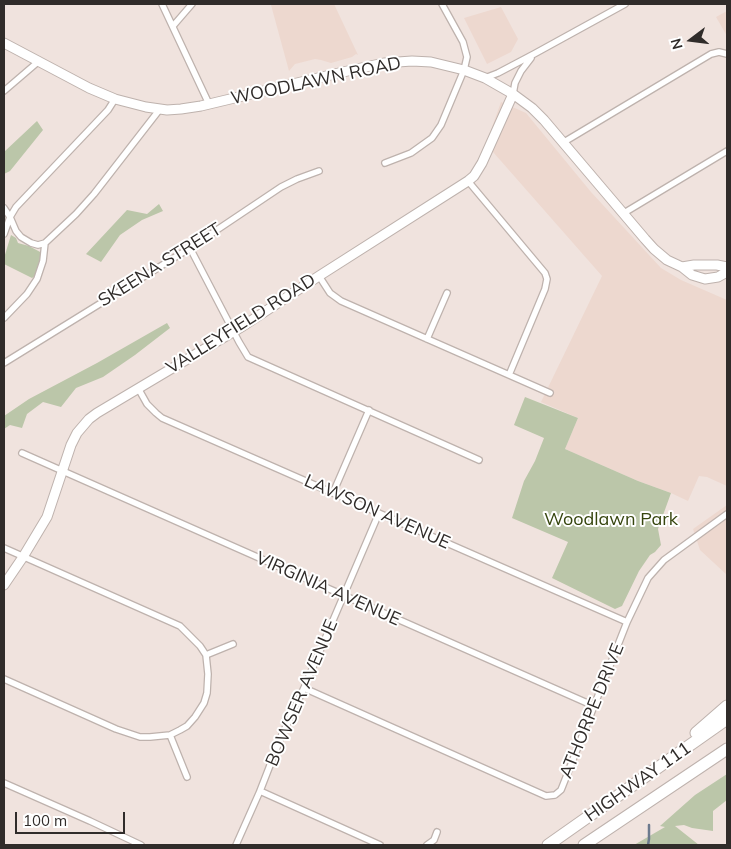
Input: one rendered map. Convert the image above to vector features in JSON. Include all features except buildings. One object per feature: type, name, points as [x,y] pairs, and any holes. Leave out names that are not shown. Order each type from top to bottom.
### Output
[{"type":"highway","points":[[635,784],[727,706]]},
{"type":"highway","name":"HIGHWAY 111","points":[[548,845],[727,719]]},
{"type":"highway","name":"HIGHWAY 111","points":[[584,845],[699,769],[727,748]]},
{"type":"highway","points":[[699,769],[727,752]]},
{"type":"street","points":[[162,4],[209,104]]},
{"type":"street","points":[[173,26],[192,4]]},
{"type":"street","points":[[384,163],[411,153],[432,138],[438,131],[464,70],[466,57],[463,42],[442,4]]},
{"type":"street","points":[[485,78],[534,54],[625,4]]},
{"type":"street","name":"WOODLAWN ROAD","points":[[4,43],[89,88],[131,104],[160,109],[181,109],[209,104],[384,63],[431,62],[464,70],[485,78],[513,94],[532,108],[564,142],[654,249],[667,260],[682,267],[692,275],[705,278],[718,277],[727,272]]},
{"type":"street","points":[[564,142],[711,54],[720,52],[727,54]]},
{"type":"street","points":[[513,94],[515,83],[521,71],[534,54]]},
{"type":"street","points":[[4,91],[39,61]]},
{"type":"street","name":"VALLEYFIELD ROAD","points":[[4,584],[47,517],[71,445],[82,426],[97,413],[234,331],[468,181],[474,176],[482,163],[513,94]]},
{"type":"street","points":[[4,234],[10,217],[16,208],[108,110],[115,99]]},
{"type":"street","points":[[4,208],[21,237],[31,243],[45,243],[94,194],[160,109]]},
{"type":"street","points":[[624,212],[727,151]]},
{"type":"street","name":"SKEENA STREET","points":[[4,363],[190,248],[282,187],[319,171]]},
{"type":"street","points":[[468,181],[547,279],[545,289],[509,375]]},
{"type":"street","points":[[4,318],[27,294],[37,279],[43,261],[45,243]]},
{"type":"street","points":[[190,248],[246,355],[251,359],[479,460]]},
{"type":"street","points":[[682,267],[717,265],[727,267]]},
{"type":"street","points":[[319,276],[330,293],[341,301],[550,393]]},
{"type":"street","points":[[427,339],[447,294]]},
{"type":"street","name":"LAWSON AVENUE","points":[[138,388],[147,404],[162,418],[627,622]]},
{"type":"street","points":[[334,493],[369,410]]},
{"type":"street","name":"VIRGINIA AVENUE","points":[[22,453],[594,706]]},
{"type":"street","name":"BOWSER AVENUE","points":[[236,845],[379,513]]},
{"type":"street","name":"ATHORPE DRIVE","points":[[304,688],[546,796],[555,795],[561,790],[627,622],[648,578],[671,555],[727,514]]},
{"type":"street","points":[[4,548],[180,626],[200,646],[206,655],[208,685],[204,703],[195,717],[186,726],[170,735],[150,738],[129,734],[4,679]]},
{"type":"street","points":[[206,655],[233,644]]},
{"type":"street","points":[[170,735],[187,777]]},
{"type":"street","points":[[4,783],[141,845]]},
{"type":"street","points":[[260,791],[380,845]]},
{"type":"street","points":[[426,845],[434,840],[437,832]]},
{"type":"shaded area","points":[[272,4],[334,4],[358,55],[356,54],[331,63],[315,59],[295,64],[289,71]]},
{"type":"shaded area","points":[[501,7],[518,39],[511,52],[487,64],[464,18]]},
{"type":"shaded area","points":[[727,11],[727,36],[716,17]]},
{"type":"shaded area","points":[[501,102],[526,113],[591,192],[661,268],[681,280],[727,300],[727,486],[707,477],[699,476],[688,501],[565,449],[578,418],[541,402],[602,276],[486,144]]},
{"type":"shaded area","points":[[727,505],[727,575],[700,550],[693,529]]},
{"type":"green space","points":[[37,121],[43,130],[10,171],[4,174],[4,152]]},
{"type":"green space","points":[[159,204],[163,211],[142,220],[120,235],[101,262],[86,254],[127,210],[147,214]]},
{"type":"green space","points":[[11,235],[16,238],[18,243],[42,253],[39,273],[32,278],[4,264]]},
{"type":"green space","points":[[167,323],[170,328],[103,377],[76,388],[61,407],[43,402],[27,414],[22,428],[10,425],[4,429],[4,416],[29,399]]},
{"type":"green space","name":"Woodlawn Park","points":[[525,397],[578,418],[565,449],[638,481],[671,493],[658,529],[661,545],[650,555],[639,571],[622,606],[615,609],[552,578],[568,542],[512,518],[524,481],[535,461],[544,438],[514,425]]},
{"type":"green space","points":[[727,774],[727,800],[713,811],[713,831],[684,825],[675,826],[699,845],[634,845],[665,827],[660,826],[695,795]]},
{"type":"waterway","points":[[648,845],[649,825]]}]
